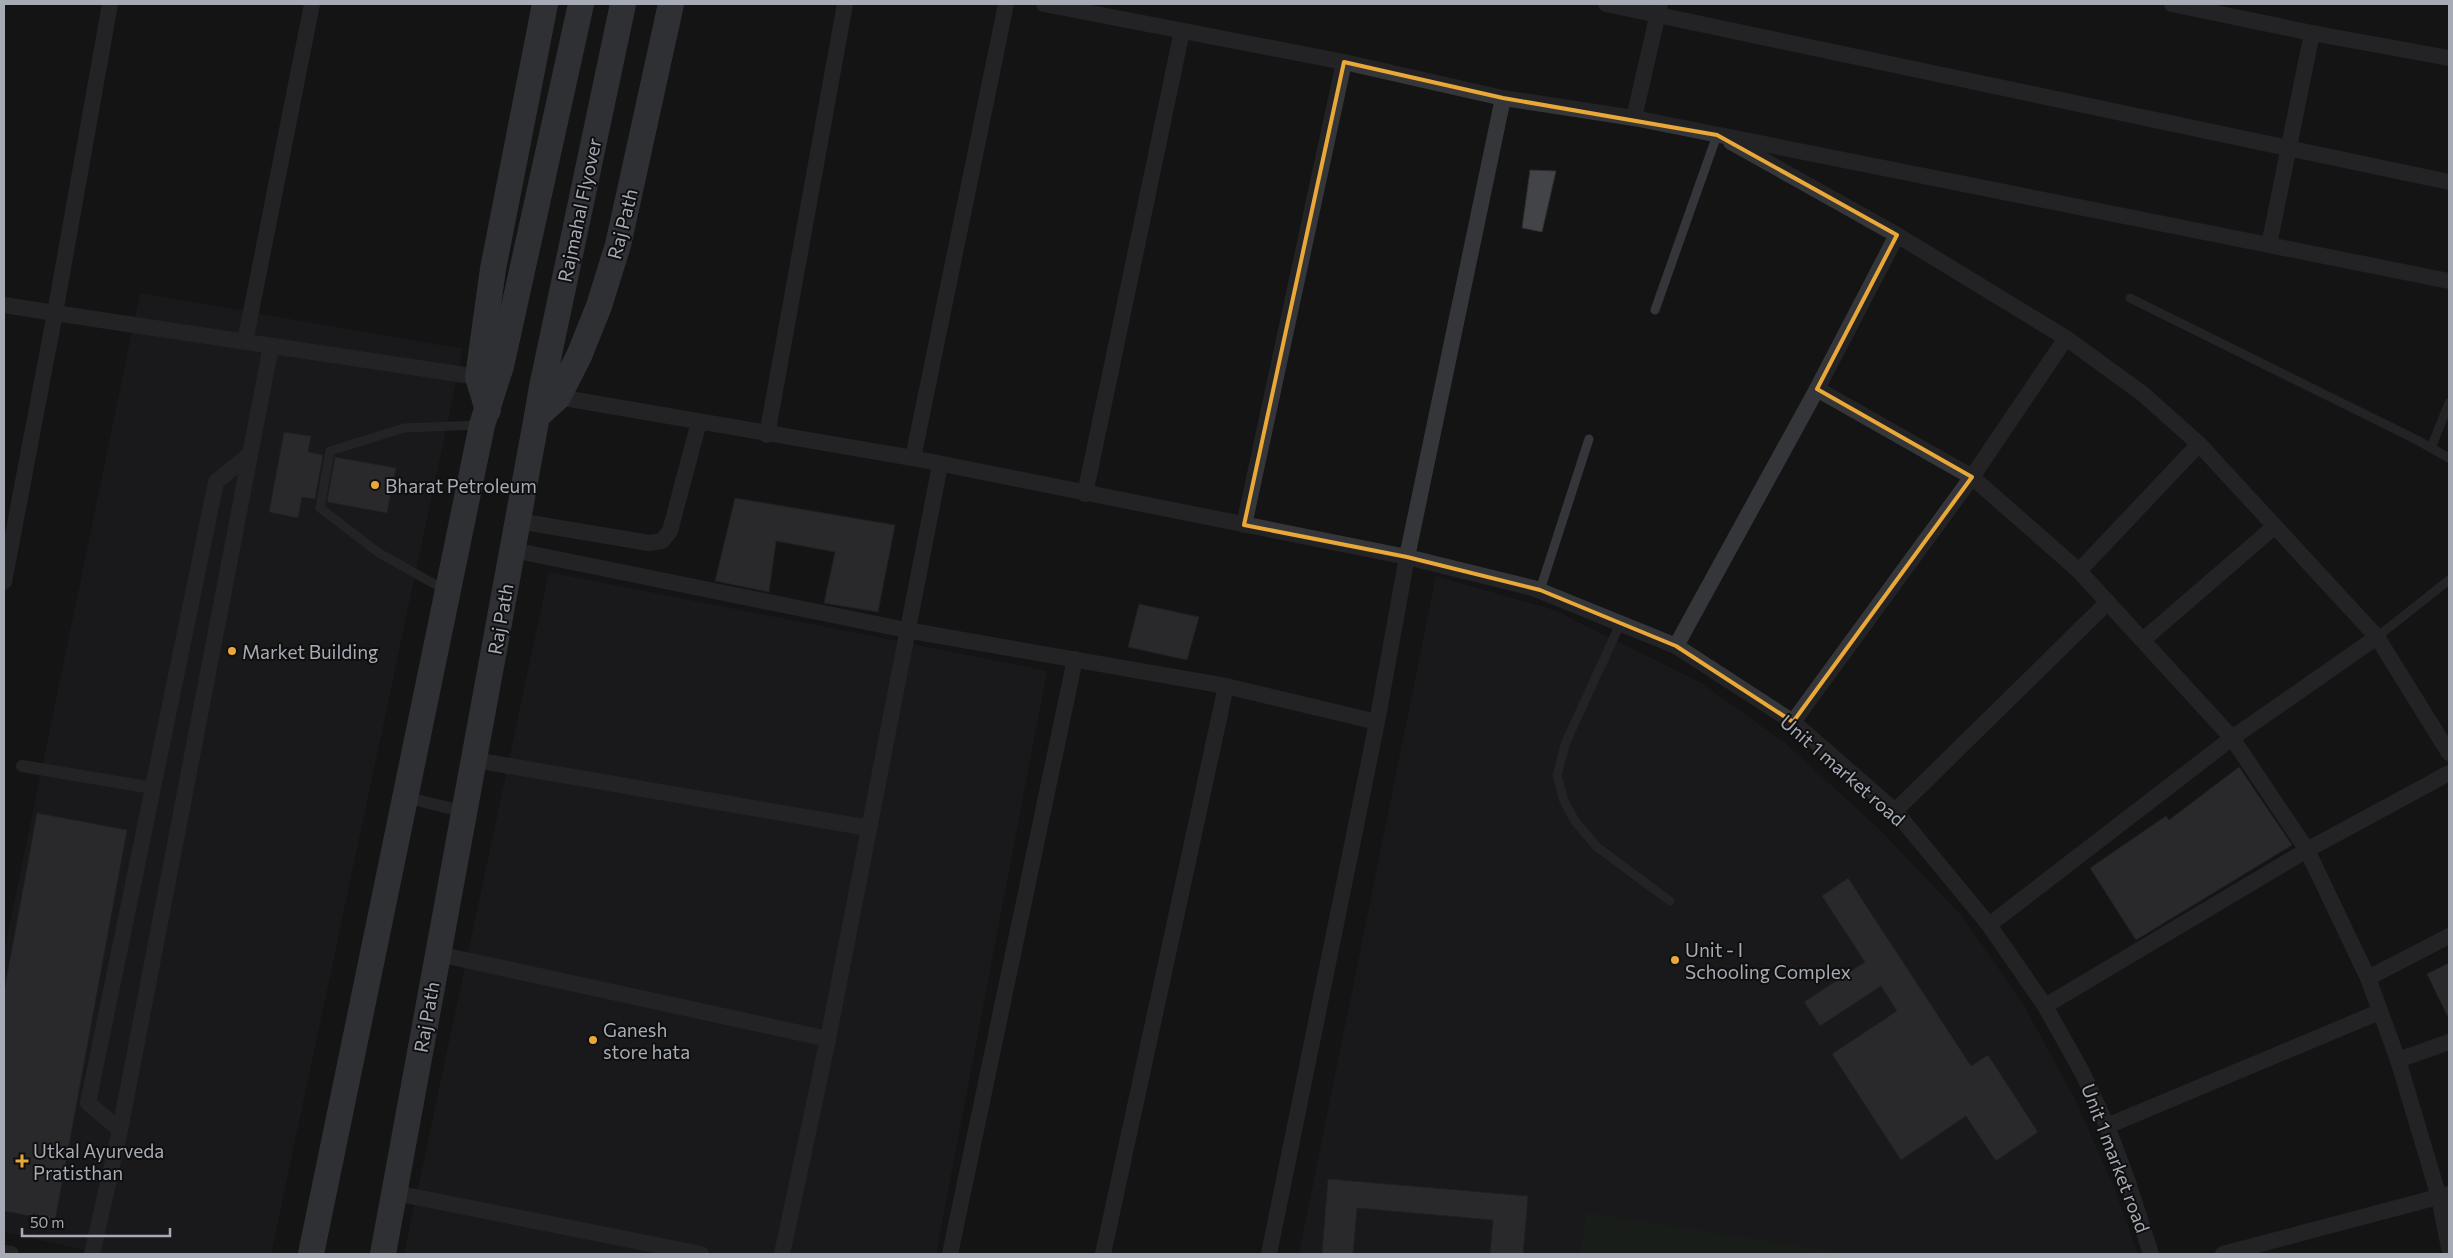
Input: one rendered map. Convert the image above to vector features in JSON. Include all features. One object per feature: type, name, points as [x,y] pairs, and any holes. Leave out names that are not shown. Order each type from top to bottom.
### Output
[{"type":"main road","points":[[485,418],[478,377],[493,269],[545,4]]},
{"type":"main road","points":[[311,1254],[485,418],[502,366],[581,4]]},
{"type":"main road","name":"Rajmahal Flyover","points":[[538,416],[542,386],[623,4]]},
{"type":"main road","name":"Raj Path","points":[[383,1254],[538,416],[558,397],[579,356],[599,306],[618,245],[671,4]]},
{"type":"street","points":[[4,582],[110,4]]},
{"type":"street","points":[[245,342],[312,4]]},
{"type":"street","points":[[767,435],[845,4]]},
{"type":"street","points":[[913,458],[1006,4]]},
{"type":"street","points":[[1044,4],[1344,62],[1503,98],[1634,118],[2449,281]]},
{"type":"street","points":[[1606,4],[1658,9],[2449,182]]},
{"type":"street","points":[[2172,4],[2312,33],[2449,58]]},
{"type":"street","points":[[1634,118],[1658,9]]},
{"type":"street","points":[[1085,494],[1182,31]]},
{"type":"street","points":[[2269,245],[2312,33]]},
{"type":"street","points":[[1244,525],[1344,62]]},
{"type":"street","points":[[1269,1254],[1377,722],[1407,557],[1503,98]]},
{"type":"street","points":[[1716,135],[1897,236],[2066,338],[2143,394],[2199,444],[2377,637],[2449,753]]},
{"type":"street","points":[[1676,646],[1817,389],[1897,236]]},
{"type":"street","points":[[4,304],[478,377]]},
{"type":"street","points":[[1793,722],[1972,476],[2066,338]]},
{"type":"street","points":[[92,1254],[120,1130],[271,346]]},
{"type":"street","points":[[1817,389],[1972,476],[2079,571],[2232,738],[2307,850],[2368,978],[2444,1195],[2449,1248]]},
{"type":"street","name":"Unit 1 market road","points":[[558,397],[767,435],[913,458],[940,465],[1407,557],[1540,590],[1676,646],[1793,722],[1895,810],[1989,925],[2045,1006],[2082,1072],[2107,1126],[2128,1182],[2151,1254]]},
{"type":"street","points":[[518,521],[649,543],[662,541],[670,531],[699,422]]},
{"type":"street","points":[[2079,571],[2199,444]]},
{"type":"street","points":[[120,1130],[88,1103],[216,482],[249,455]]},
{"type":"street","points":[[782,1254],[828,1039],[906,630],[940,465]]},
{"type":"street","points":[[2143,640],[2275,526]]},
{"type":"street","points":[[513,550],[906,630],[1226,686],[1377,722]]},
{"type":"street","points":[[1895,810],[2108,602]]},
{"type":"street","points":[[1989,925],[2232,738],[2377,637]]},
{"type":"street","points":[[950,1254],[1075,659]]},
{"type":"street","points":[[1103,1254],[1226,686]]},
{"type":"street","points":[[475,760],[869,828]]},
{"type":"street","points":[[22,766],[153,788]]},
{"type":"street","points":[[2045,1006],[2307,850],[2449,773]]},
{"type":"street","points":[[405,798],[465,812]]},
{"type":"street","points":[[2368,978],[2449,936]]},
{"type":"street","points":[[438,954],[828,1039]]},
{"type":"street","points":[[2107,1126],[2379,1012]]},
{"type":"street","points":[[2398,1060],[2449,1042]]},
{"type":"street","points":[[395,1193],[701,1254]]},
{"type":"street","points":[[2223,1254],[2444,1195]]},
{"type":"street","points":[[4,1253],[11,1254]]},
{"type":"lane","points":[[1654,310],[1716,135]]},
{"type":"lane","points":[[2130,298],[2449,458]]},
{"type":"lane","points":[[2431,448],[2449,403]]},
{"type":"lane","points":[[448,592],[379,553],[320,508],[330,451],[404,428],[485,418]]},
{"type":"lane","points":[[1540,590],[1589,438]]},
{"type":"lane","points":[[2377,637],[2449,580]]},
{"type":"lane","points":[[1621,622],[1566,742],[1557,775],[1564,801],[1575,821],[1597,847],[1670,901]]},
{"type":"highlighted area","points":[[1344,62],[1503,98],[1717,135],[1897,235],[1817,389],[1972,477],[1793,722],[1676,646],[1540,590],[1407,557],[1244,525]]},
{"type":"shaded area","name":"Market Building","points":[[140,293],[463,349],[271,1254],[103,1254],[4,1232],[4,952]]},
{"type":"shaded area","points":[[549,572],[1047,671],[936,1254],[404,1254]]},
{"type":"shaded area","name":"Unit - I Schooling Complex","points":[[1436,576],[1554,610],[1703,684],[1785,743],[1878,828],[1961,915],[2023,1004],[2075,1099],[2113,1185],[2138,1254],[1299,1254]]},
{"type":"shaded area","points":[[1587,1213],[1849,1254],[1580,1254]]},
{"type":"building","points":[[1530,170],[1556,171],[1542,232],[1522,228]]},
{"type":"building","points":[[284,432],[311,436],[308,452],[323,455],[315,499],[302,497],[298,518],[269,512]]},
{"type":"building","points":[[335,457],[396,468],[387,513],[327,502]]},
{"type":"building","points":[[735,498],[895,525],[878,612],[824,603],[835,552],[776,541],[769,592],[715,581]]},
{"type":"building","points":[[1139,604],[1199,617],[1187,660],[1128,647]]},
{"type":"building","points":[[2239,767],[2292,845],[2136,940],[2090,868],[2166,816],[2169,820]]},
{"type":"building","points":[[37,813],[127,830],[55,1221],[4,1211],[4,992]]},
{"type":"building","points":[[1848,878],[1971,1066],[1988,1055],[2038,1132],[1996,1161],[1966,1116],[1901,1160],[1832,1054],[1897,1011],[1881,986],[1820,1026],[1804,1002],[1865,962],[1822,896]]},
{"type":"building","points":[[2449,963],[2449,1019],[2427,974]]},
{"type":"building","points":[[1328,1179],[1528,1196],[1523,1254],[1490,1254],[1493,1220],[1357,1208],[1353,1254],[1322,1254]]},
{"type":"place","name":"Bharat Petroleum","points":[[375,485]]},
{"type":"place","name":"Market Building","points":[[232,651]]},
{"type":"place","name":"Unit - I Schooling Complex","points":[[1675,960]]},
{"type":"place","name":"Ganesh store hata","points":[[593,1040]]},
{"type":"place","name":"Utkal Ayurveda Pratisthan","points":[[22,1161]]}]
